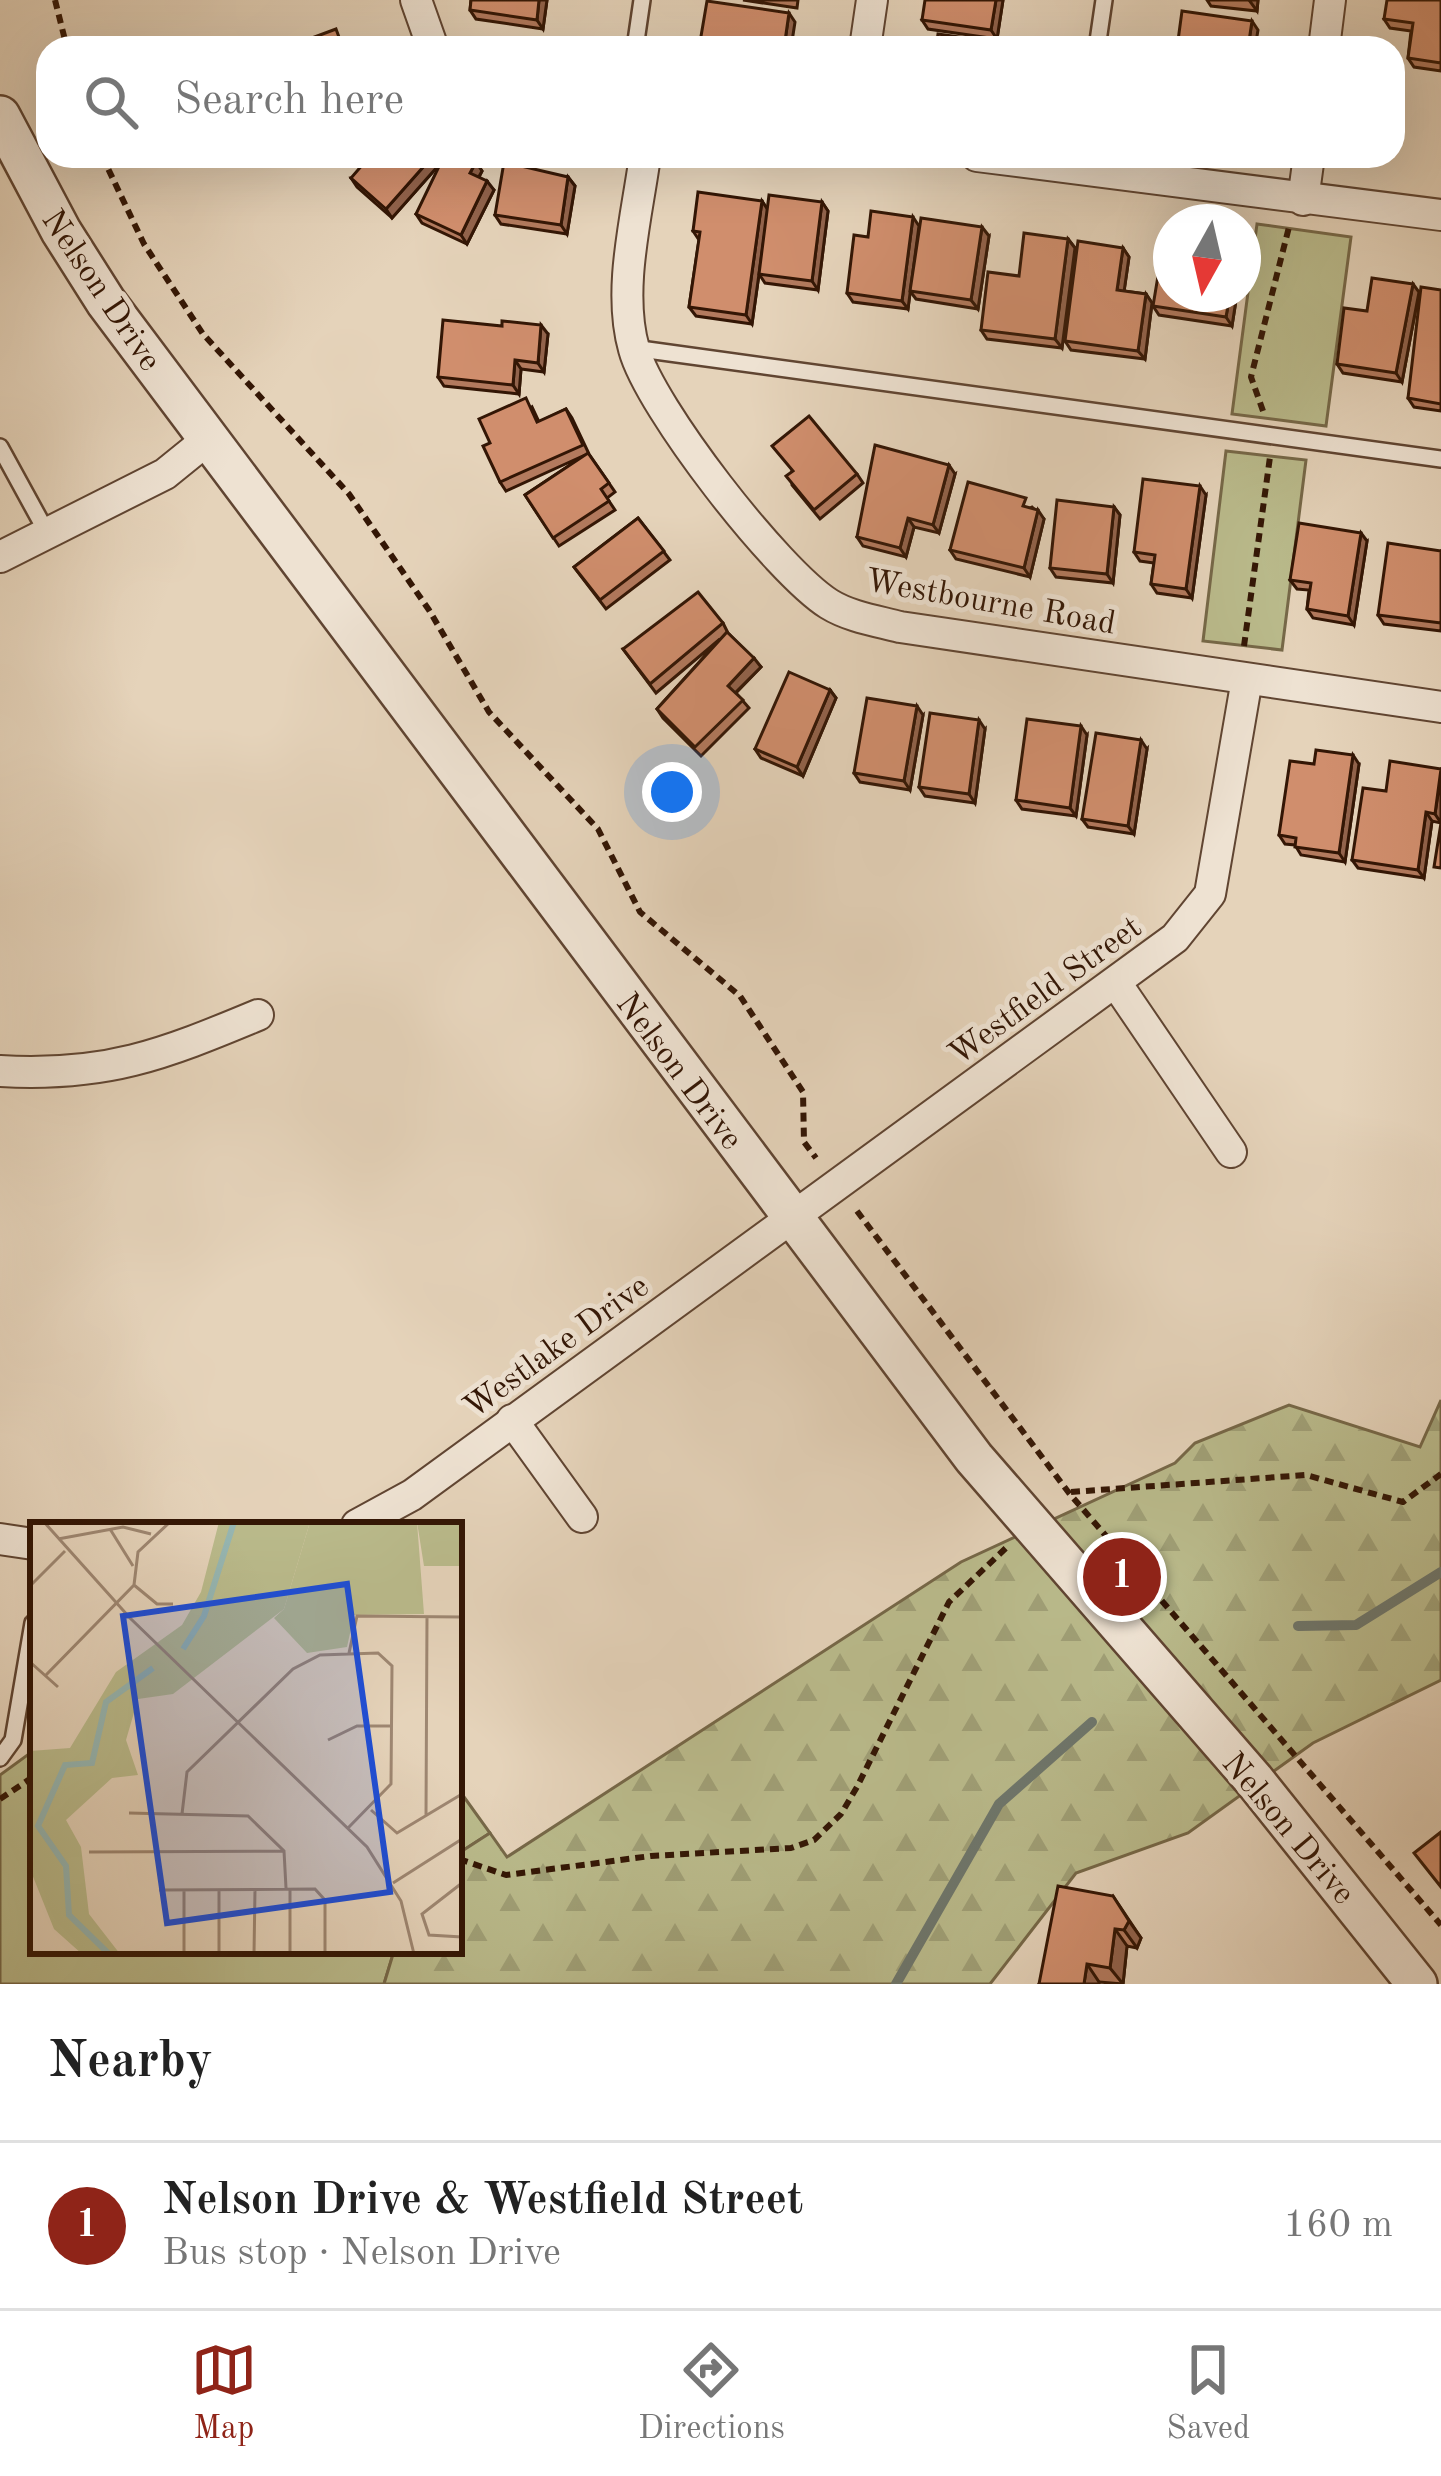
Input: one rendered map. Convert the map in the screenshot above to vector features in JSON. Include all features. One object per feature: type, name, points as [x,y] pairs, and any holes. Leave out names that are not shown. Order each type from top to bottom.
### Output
[{"type":"street","points":[[416,0],[429,36]]},
{"type":"street","points":[[867,36],[872,0]]},
{"type":"street","points":[[1326,36],[1330,0]]},
{"type":"street","name":"Nelson Drive","points":[[0,116],[83,267],[207,440],[792,1216],[1032,1529],[1254,1780],[1417,1984]]},
{"type":"street","name":"Westbourne Road","points":[[643,168],[629,280],[633,348],[669,419],[784,563],[832,607],[900,626],[1441,707]]},
{"type":"street","points":[[1111,168],[1303,200],[1441,215]]},
{"type":"street","points":[[1303,200],[1307,168]]},
{"type":"street","points":[[0,557],[165,474],[207,440]]},
{"type":"street","name":"Westfield Street","points":[[792,1216],[1174,938],[1210,894],[1247,679]]},
{"type":"street","points":[[1116,983],[1232,1152]]},
{"type":"street","points":[[0,1071],[63,1074],[147,1061],[258,1016]]},
{"type":"street","name":"Westlake Drive","points":[[362,1522],[412,1495],[792,1216]]},
{"type":"street","points":[[512,1420],[582,1516]]},
{"type":"street","points":[[0,1539],[30,1544]]},
{"type":"lane","points":[[637,36],[642,0]]},
{"type":"lane","points":[[1099,36],[1104,0]]},
{"type":"lane","points":[[633,348],[1441,459]]},
{"type":"lane","points":[[0,447],[46,531]]},
{"type":"lane","points":[[0,1758],[14,1740],[30,1641]]},
{"type":"path","points":[[55,0],[64,36]]},
{"type":"path","points":[[108,168],[144,244],[203,334],[350,494],[429,610],[489,712],[598,829],[640,912],[740,996],[803,1092],[804,1142]]},
{"type":"path","points":[[863,1218],[1069,1492],[1441,1925]]},
{"type":"path","points":[[462,1861],[484,1872],[529,1874],[651,1856],[791,1848],[814,1840],[841,1814],[857,1787],[949,1602],[1069,1492],[1306,1475],[1402,1502],[1441,1474]]},
{"type":"path","points":[[0,1799],[30,1779]]},
{"type":"green space","points":[[1261,225],[1351,237],[1326,426],[1232,414],[1245,312],[1261,312]]},
{"type":"green space","points":[[1226,451],[1306,460],[1282,650],[1203,641]]},
{"type":"green space","points":[[1441,1400],[1441,1680],[1313,1743],[1188,1833],[1076,1873],[990,1984],[384,1984],[393,1954],[462,1954],[462,1851],[490,1833],[507,1857],[961,1562],[1175,1463],[1195,1443],[1289,1405],[1420,1447]]},
{"type":"green space","points":[[30,1747],[30,1954],[393,1954],[384,1984],[0,1984],[0,1775],[29,1754]]},
{"type":"green space","points":[[462,1794],[490,1833],[462,1851]]},
{"type":"building","points":[[471,0],[539,0],[537,20],[470,10]]},
{"type":"building","points":[[925,0],[996,0],[991,30],[922,20]]},
{"type":"building","points":[[1387,0],[1441,0],[1441,63],[1408,58],[1413,23],[1384,19]]},
{"type":"building","points":[[707,1],[789,13],[786,36],[701,36]]},
{"type":"building","points":[[1182,11],[1252,21],[1250,36],[1179,36]]},
{"type":"building","points":[[360,168],[422,168],[386,209],[351,178]]},
{"type":"building","points":[[438,168],[473,168],[470,173],[487,181],[461,235],[416,214]]},
{"type":"building","points":[[503,168],[530,168],[568,177],[561,225],[495,215]]},
{"type":"building","points":[[698,192],[762,201],[746,315],[689,307],[700,232],[693,231]]},
{"type":"building","points":[[769,195],[822,202],[812,281],[759,274]]},
{"type":"building","points":[[871,211],[913,217],[902,301],[847,293],[854,235],[868,237]]},
{"type":"building","points":[[921,218],[982,227],[971,300],[910,291]]},
{"type":"building","points":[[1024,233],[1068,239],[1055,339],[981,330],[988,272],[1019,276]]},
{"type":"building","points":[[1078,241],[1123,248],[1117,290],[1146,294],[1138,351],[1065,341]]},
{"type":"building","points":[[1372,278],[1413,284],[1396,373],[1337,364],[1344,308],[1367,311]]},
{"type":"building","points":[[1421,287],[1441,290],[1441,404],[1408,398]]},
{"type":"building","points":[[443,320],[541,325],[538,363],[515,360],[513,385],[438,377]]},
{"type":"building","points":[[526,398],[537,422],[566,409],[583,445],[500,482],[483,446],[490,443],[479,419]]},
{"type":"building","points":[[809,416],[857,474],[814,510],[786,476],[793,471],[772,446]]},
{"type":"building","points":[[875,445],[949,465],[933,525],[908,518],[900,548],[857,537]]},
{"type":"building","points":[[588,453],[609,483],[601,489],[609,501],[553,538],[525,495]]},
{"type":"building","points":[[1143,479],[1200,486],[1186,589],[1151,584],[1155,555],[1134,552]]},
{"type":"building","points":[[968,482],[1026,498],[1023,506],[1038,510],[1024,568],[950,550]]},
{"type":"building","points":[[1057,500],[1114,507],[1107,574],[1050,568]]},
{"type":"building","points":[[638,518],[664,551],[600,600],[574,567]]},
{"type":"building","points":[[1299,523],[1361,533],[1348,616],[1307,609],[1311,583],[1290,580]]},
{"type":"building","points":[[1388,543],[1441,551],[1441,623],[1378,615]]},
{"type":"building","points":[[698,592],[723,623],[650,684],[623,649]]},
{"type":"building","points":[[727,632],[754,658],[728,686],[743,700],[695,747],[657,709]]},
{"type":"building","points":[[789,672],[830,690],[797,767],[755,749]]},
{"type":"building","points":[[867,698],[917,706],[904,781],[854,773]]},
{"type":"building","points":[[930,713],[979,720],[969,794],[919,787]]},
{"type":"building","points":[[1027,719],[1081,726],[1070,808],[1016,800]]},
{"type":"building","points":[[1096,733],[1141,740],[1128,826],[1082,819]]},
{"type":"building","points":[[1316,750],[1353,755],[1339,853],[1295,847],[1296,838],[1279,835],[1290,761],[1314,764]]},
{"type":"building","points":[[1390,761],[1441,769],[1435,814],[1426,812],[1418,870],[1352,860],[1363,788],[1386,791]]},
{"type":"building","points":[[1441,823],[1441,868],[1434,867]]},
{"type":"building","points":[[1441,1832],[1441,1887],[1414,1853]]},
{"type":"building","points":[[1058,1886],[1113,1896],[1129,1921],[1124,1930],[1115,1929],[1110,1968],[1087,1964],[1084,1984],[1039,1984]]},
{"type":"waterway","points":[[1298,1626],[1356,1625],[1441,1572]]},
{"type":"waterway","points":[[896,1984],[999,1804],[1092,1722]]},
{"type":"place","name":"Nelson Drive & Westfield Street","points":[[1122,1577]]}]
